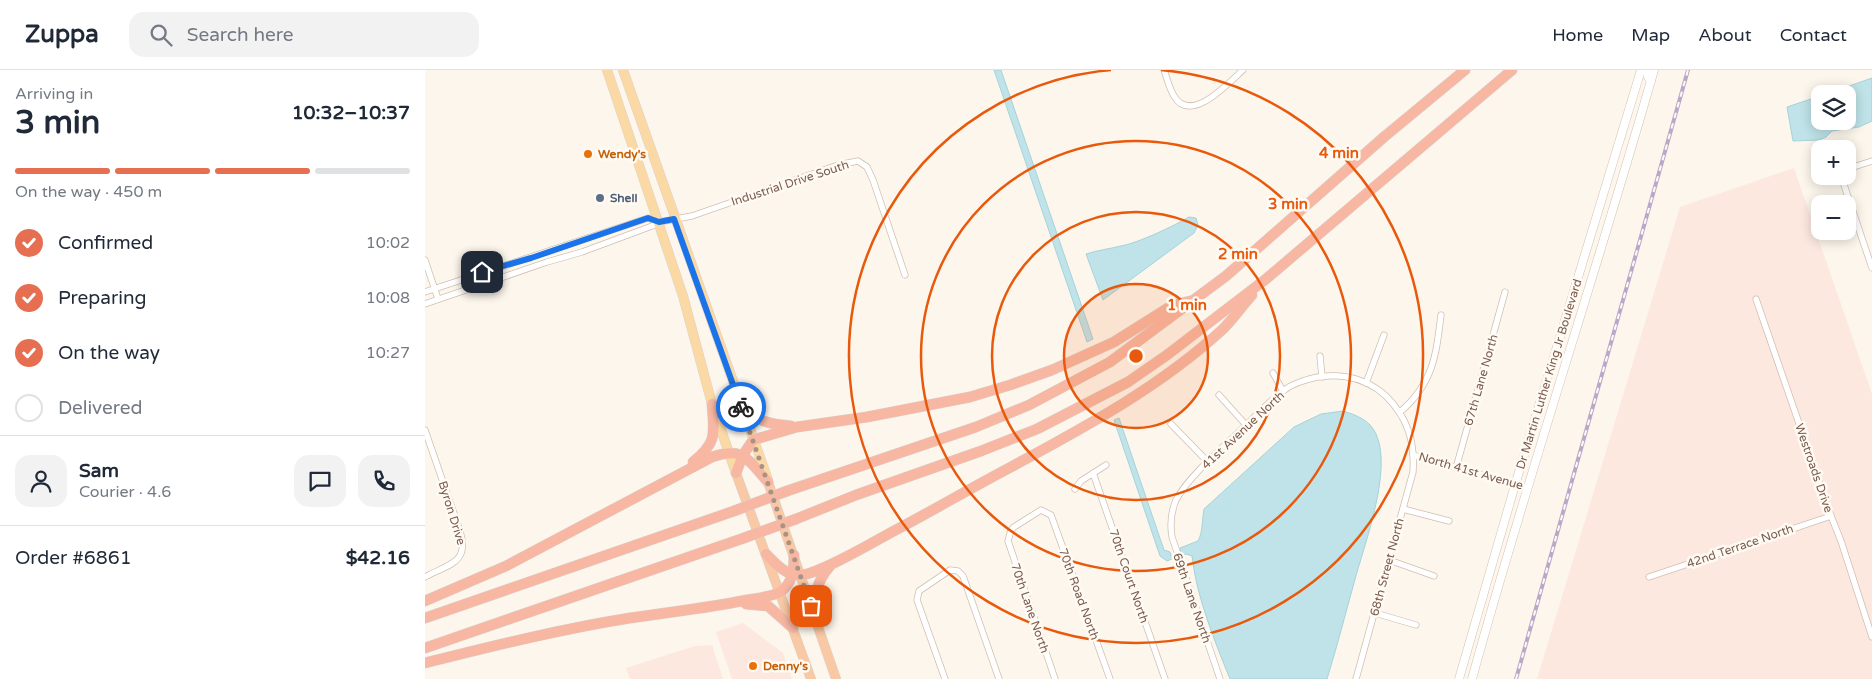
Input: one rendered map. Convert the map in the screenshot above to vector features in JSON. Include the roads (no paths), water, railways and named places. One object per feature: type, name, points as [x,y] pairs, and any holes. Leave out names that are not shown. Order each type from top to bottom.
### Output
[{"type":"highway","points":[[425,618],[975,427],[1029,405],[1110,362],[1226,276],[1384,137],[1465,70]]},
{"type":"highway","points":[[425,648],[796,519],[856,494],[989,448],[1037,429],[1081,407],[1127,382],[1167,355],[1266,279],[1512,70]]},
{"type":"highway","points":[[425,664],[509,642],[566,630],[728,604],[779,593],[797,575],[833,563],[1071,435],[1121,405],[1175,368],[1224,328],[1266,279]]},
{"type":"highway","points":[[811,679],[737,473],[743,455],[753,440],[797,427],[867,417],[970,397],[1010,385],[1052,370],[1106,346],[1173,305],[1195,299]]},
{"type":"highway","points":[[678,473],[702,454],[711,442],[714,433],[712,404]]},
{"type":"highway","points":[[742,408],[757,420],[797,427]]},
{"type":"highway","points":[[425,601],[505,566],[589,523],[678,473],[712,457],[736,452],[743,455],[768,482],[794,555],[797,575],[817,621],[835,679]]},
{"type":"highway","points":[[766,554],[778,566],[797,575]]},
{"type":"highway","points":[[817,621],[817,588],[820,578],[833,563]]},
{"type":"highway","points":[[728,604],[768,606],[793,628]]},
{"type":"main road","points":[[607,70],[683,296],[712,404],[737,473]]},
{"type":"main road","points":[[623,70],[768,482]]},
{"type":"main road","name":"Dr Martin Luther King Jr Boulevard","points":[[1459,679],[1515,485],[1641,70]]},
{"type":"main road","points":[[1647,70],[1651,81]]},
{"type":"main road","name":"Dr Martin Luther King Jr Boulevard","points":[[1473,679],[1654,70]]},
{"type":"street","points":[[1164,70],[1174,96],[1179,102],[1195,106],[1203,104],[1243,70]]},
{"type":"street","name":"Industrial Drive South","points":[[659,222],[692,216],[838,165],[858,161],[867,167],[873,180],[905,275]]},
{"type":"street","points":[[1856,166],[1872,161]]},
{"type":"street","points":[[1844,185],[1872,268]]},
{"type":"street","points":[[425,292],[648,218],[659,222]]},
{"type":"street","points":[[425,304],[547,262],[582,252],[659,222]]},
{"type":"street","points":[[425,260],[438,300]]},
{"type":"street","name":"67th Lane North","points":[[1456,468],[1505,292]]},
{"type":"street","name":"Westroads Drive","points":[[1756,299],[1841,541],[1872,637]]},
{"type":"street","points":[[1400,412],[1414,400],[1426,382],[1435,355],[1441,315]]},
{"type":"street","points":[[1367,383],[1384,335]]},
{"type":"street","points":[[1320,356],[1322,376]]},
{"type":"street","points":[[1273,373],[1283,391]]},
{"type":"street","name":"41st Avenue North","points":[[1171,515],[1181,492],[1208,462],[1283,391],[1300,382],[1322,376],[1348,377],[1367,383],[1383,394],[1400,412],[1410,432],[1413,455]]},
{"type":"street","points":[[1219,395],[1247,425]]},
{"type":"street","points":[[1171,424],[1208,462]]},
{"type":"street","name":"Byron Drive","points":[[425,430],[461,532],[463,544],[463,552],[459,559],[425,577]]},
{"type":"street","name":"North 41st Avenue","points":[[1413,455],[1529,488]]},
{"type":"street","name":"68th Street North","points":[[1356,679],[1413,472],[1413,455]]},
{"type":"street","points":[[1075,489],[1081,481],[1106,465]]},
{"type":"street","name":"70th Court North","points":[[1093,473],[1165,679]]},
{"type":"street","points":[[1403,509],[1449,521]]},
{"type":"street","name":"70th Road North","points":[[1008,537],[1014,527],[1041,510],[1046,510],[1051,515],[1110,679]]},
{"type":"street","name":"69th Lane North","points":[[1171,515],[1172,537],[1220,679]]},
{"type":"street","name":"42nd Terrace North","points":[[1649,577],[1831,516]]},
{"type":"street","name":"70th Lane North","points":[[1008,537],[1009,546],[1055,679]]},
{"type":"street","points":[[1389,560],[1434,576]]},
{"type":"street","points":[[945,679],[917,600],[919,591],[950,570],[958,572],[963,576],[999,679]]},
{"type":"street","points":[[1375,613],[1416,625]]},
{"type":"water","points":[[994,70],[1001,70],[1093,339],[1087,342]]},
{"type":"water","points":[[1872,78],[1872,121],[1856,127],[1856,85],[1852,85]]},
{"type":"water","points":[[1811,99],[1811,130],[1839,130],[1832,131],[1826,137],[1819,140],[1793,141],[1787,107]]},
{"type":"water","points":[[1189,217],[1196,218],[1198,225],[1194,233],[1103,300],[1086,254],[1137,241]]},
{"type":"water","points":[[1343,411],[1362,419],[1373,429],[1380,449],[1381,467],[1379,487],[1370,529],[1327,679],[1230,679],[1202,603],[1192,556],[1186,554],[1182,556],[1180,548],[1198,541],[1202,530],[1204,509],[1294,427],[1321,414]]},
{"type":"water","points":[[1119,418],[1164,550],[1170,552],[1172,559],[1167,561],[1160,556],[1114,420]]},
{"type":"railway","points":[[1516,679],[1688,70]]},
{"type":"place","name":"Wendy's","points":[[588,154]]},
{"type":"place","name":"Shell","points":[[600,198]]},
{"type":"place","name":"Denny's","points":[[753,666]]}]
